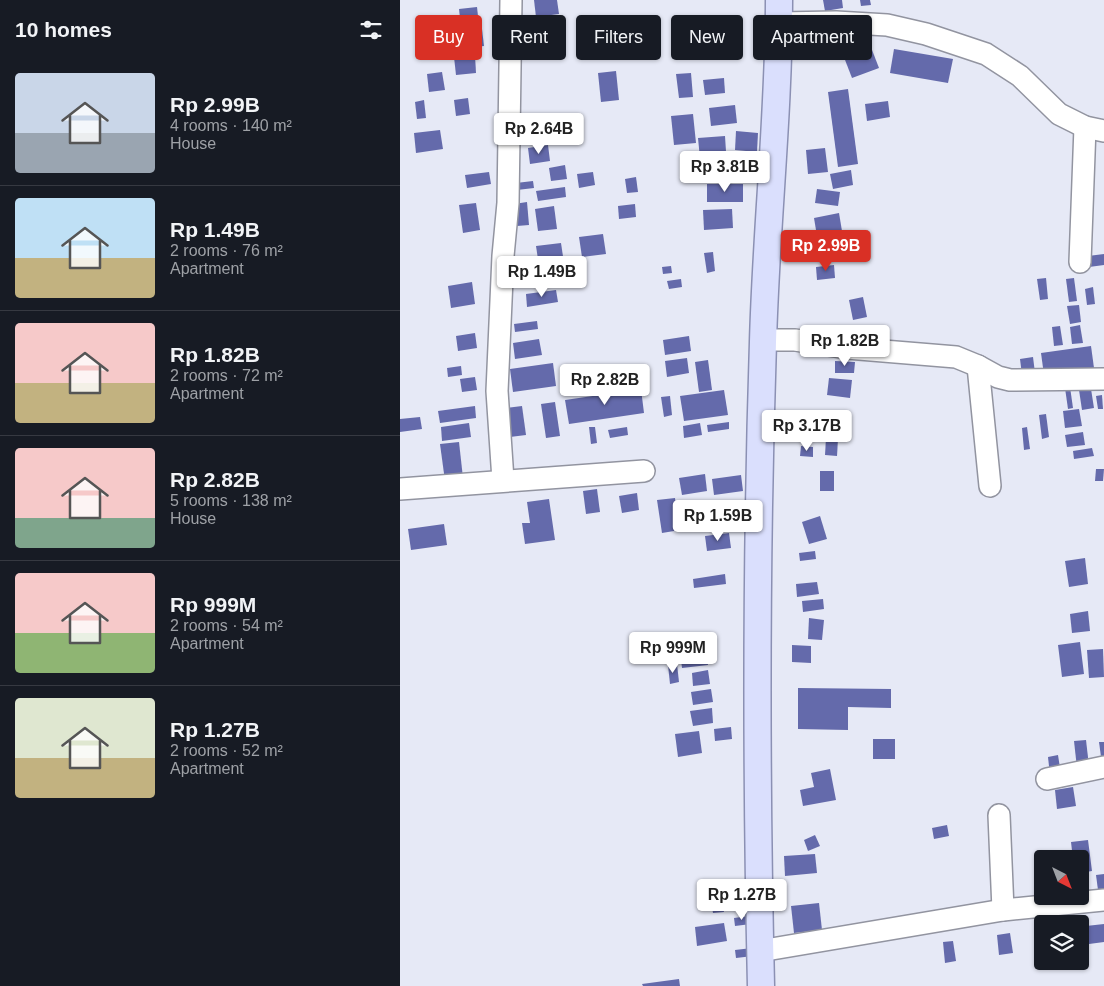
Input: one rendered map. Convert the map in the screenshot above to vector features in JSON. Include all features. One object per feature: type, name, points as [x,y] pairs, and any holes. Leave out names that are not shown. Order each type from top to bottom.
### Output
[{"type":"main road","points":[[761,986],[757,712],[763,340],[779,11]]},
{"type":"street","points":[[503,480],[497,390],[503,256],[508,203],[511,0]]},
{"type":"street","points":[[779,11],[836,22],[887,25],[926,34],[986,54],[1020,76],[1059,114],[1094,129],[1080,262]]},
{"type":"street","points":[[763,340],[794,340],[847,348],[956,357],[978,366],[998,378],[1010,380],[1104,379]]},
{"type":"street","points":[[978,366],[990,486]]},
{"type":"street","points":[[400,489],[644,471]]},
{"type":"street","points":[[1047,779],[1104,767]]},
{"type":"street","points":[[999,815],[1003,910]]},
{"type":"street","points":[[760,951],[1003,910],[1104,900]]},
{"type":"building","points":[[534,0],[557,0],[559,14],[536,15]]},
{"type":"building","points":[[823,0],[842,0],[843,8],[825,11]]},
{"type":"building","points":[[860,0],[870,0],[871,5],[861,6]]},
{"type":"building","points":[[477,7],[478,15],[460,15],[459,9]]},
{"type":"building","points":[[482,29],[484,46],[482,46]]},
{"type":"building","points":[[894,49],[953,59],[948,83],[890,73]]},
{"type":"building","points":[[872,50],[879,68],[852,78],[845,60],[872,60]]},
{"type":"building","points":[[454,60],[475,60],[476,73],[456,75]]},
{"type":"building","points":[[616,71],[619,100],[601,102],[598,73]]},
{"type":"building","points":[[442,72],[445,90],[429,92],[427,74]]},
{"type":"building","points":[[691,73],[693,97],[679,98],[676,74]]},
{"type":"building","points":[[724,78],[725,93],[705,95],[703,80]]},
{"type":"building","points":[[848,89],[858,164],[838,167],[828,92]]},
{"type":"building","points":[[468,98],[470,114],[456,116],[454,100]]},
{"type":"building","points":[[424,100],[426,118],[417,119],[415,102]]},
{"type":"building","points":[[888,101],[890,117],[867,121],[865,104]]},
{"type":"building","points":[[735,105],[737,123],[711,126],[709,108]]},
{"type":"building","points":[[693,114],[696,143],[674,145],[671,116]]},
{"type":"building","points":[[440,130],[443,149],[416,153],[414,133]]},
{"type":"building","points":[[736,131],[758,133],[757,152],[735,150]]},
{"type":"building","points":[[725,136],[727,167],[745,166],[746,175],[702,179],[698,138]]},
{"type":"building","points":[[548,145],[550,161],[530,164],[528,148]]},
{"type":"building","points":[[825,148],[828,172],[808,174],[806,150]]},
{"type":"building","points":[[565,165],[567,179],[551,181],[549,168]]},
{"type":"building","points":[[851,170],[853,185],[833,189],[830,174]]},
{"type":"building","points":[[489,172],[491,184],[467,188],[465,175]]},
{"type":"building","points":[[593,172],[595,185],[579,188],[577,174]]},
{"type":"building","points":[[636,177],[638,192],[627,193],[625,179]]},
{"type":"building","points":[[533,181],[534,188],[517,190],[516,183]]},
{"type":"building","points":[[707,184],[743,184],[743,202],[707,202]]},
{"type":"building","points":[[565,187],[566,197],[538,201],[536,191]]},
{"type":"building","points":[[817,189],[840,192],[838,206],[815,203]]},
{"type":"building","points":[[527,202],[529,225],[517,226],[514,204]]},
{"type":"building","points":[[476,203],[480,230],[463,233],[459,205]]},
{"type":"building","points":[[635,204],[636,217],[619,219],[618,206]]},
{"type":"building","points":[[554,206],[557,229],[538,231],[535,209]]},
{"type":"building","points":[[732,209],[733,228],[704,230],[703,210]]},
{"type":"building","points":[[839,213],[842,231],[817,236],[814,218]]},
{"type":"building","points":[[603,234],[606,254],[582,257],[579,237]]},
{"type":"building","points":[[841,239],[844,257],[822,260],[820,242]]},
{"type":"building","points":[[561,243],[564,263],[539,266],[536,246]]},
{"type":"building","points":[[713,252],[715,271],[707,273],[704,253]]},
{"type":"building","points":[[1104,254],[1104,265],[1089,267],[1088,256]]},
{"type":"building","points":[[834,265],[835,278],[817,280],[816,267]]},
{"type":"building","points":[[671,266],[672,273],[663,274],[662,267]]},
{"type":"building","points":[[1046,278],[1048,299],[1040,300],[1037,279]]},
{"type":"building","points":[[1074,278],[1077,301],[1069,302],[1066,279]]},
{"type":"building","points":[[681,279],[682,287],[669,289],[667,281]]},
{"type":"building","points":[[472,282],[475,304],[451,308],[448,286]]},
{"type":"building","points":[[1093,287],[1095,304],[1087,305],[1085,289]]},
{"type":"building","points":[[556,290],[558,302],[527,307],[526,294]]},
{"type":"building","points":[[863,297],[867,317],[853,320],[849,300]]},
{"type":"building","points":[[1079,305],[1081,322],[1070,324],[1067,306]]},
{"type":"building","points":[[537,321],[538,329],[515,332],[514,324]]},
{"type":"building","points":[[851,325],[867,327],[865,342],[849,339]]},
{"type":"building","points":[[1080,325],[1083,343],[1072,344],[1070,327]]},
{"type":"building","points":[[1060,326],[1063,345],[1054,346],[1052,327]]},
{"type":"building","points":[[475,333],[477,348],[458,351],[456,336]]},
{"type":"building","points":[[689,336],[691,351],[665,355],[663,340]]},
{"type":"building","points":[[539,339],[542,355],[515,359],[513,343]]},
{"type":"building","points":[[1091,346],[1094,368],[1044,375],[1041,353]]},
{"type":"building","points":[[1033,357],[1035,373],[1022,375],[1020,359]]},
{"type":"building","points":[[687,358],[689,373],[667,377],[665,361]]},
{"type":"building","points":[[708,360],[712,390],[699,392],[695,362]]},
{"type":"building","points":[[835,361],[855,362],[854,373],[835,373]]},
{"type":"building","points":[[553,363],[556,386],[513,392],[510,369]]},
{"type":"building","points":[[461,366],[462,375],[448,377],[447,368]]},
{"type":"building","points":[[475,377],[477,390],[462,392],[460,379]]},
{"type":"building","points":[[829,378],[852,380],[850,398],[827,395]]},
{"type":"building","points":[[1070,387],[1073,408],[1068,409],[1065,388]]},
{"type":"building","points":[[641,389],[644,413],[569,424],[565,400]]},
{"type":"building","points":[[1091,389],[1094,408],[1082,410],[1079,390]]},
{"type":"building","points":[[724,390],[728,415],[684,421],[680,396]]},
{"type":"building","points":[[1102,395],[1103,409],[1098,409],[1096,396]]},
{"type":"building","points":[[670,396],[672,415],[664,417],[661,397]]},
{"type":"building","points":[[555,402],[560,436],[546,438],[541,404]]},
{"type":"building","points":[[475,406],[476,418],[440,423],[438,411]]},
{"type":"building","points":[[522,406],[526,435],[510,437],[506,408]]},
{"type":"building","points":[[1079,409],[1082,426],[1065,428],[1063,411]]},
{"type":"building","points":[[816,414],[821,430],[804,435],[799,419]]},
{"type":"building","points":[[1046,414],[1049,437],[1042,439],[1039,415]]},
{"type":"building","points":[[420,417],[422,429],[400,432],[400,419]]},
{"type":"building","points":[[729,422],[729,429],[708,432],[707,425]]},
{"type":"building","points":[[469,423],[471,437],[442,441],[441,427]]},
{"type":"building","points":[[700,423],[702,435],[684,438],[683,426]]},
{"type":"building","points":[[589,427],[595,427],[597,443],[591,444]]},
{"type":"building","points":[[627,427],[628,435],[610,438],[608,430]]},
{"type":"building","points":[[1027,427],[1030,449],[1024,450],[1022,428]]},
{"type":"building","points":[[1083,432],[1085,445],[1067,447],[1065,435]]},
{"type":"building","points":[[826,438],[838,439],[837,456],[825,455]]},
{"type":"building","points":[[459,442],[463,478],[445,481],[440,444]]},
{"type":"building","points":[[801,446],[813,447],[813,457],[800,456]]},
{"type":"building","points":[[1092,448],[1094,456],[1074,459],[1073,451]]},
{"type":"building","points":[[1096,469],[1104,469],[1103,481],[1095,481]]},
{"type":"building","points":[[820,471],[834,471],[834,491],[820,491]]},
{"type":"building","points":[[705,474],[707,491],[682,495],[679,478]]},
{"type":"building","points":[[741,475],[743,491],[714,495],[712,479]]},
{"type":"building","points":[[597,489],[600,512],[586,514],[583,491]]},
{"type":"building","points":[[637,493],[639,510],[622,513],[619,496]]},
{"type":"building","points":[[675,498],[680,530],[662,533],[657,500]]},
{"type":"building","points":[[549,499],[555,540],[525,544],[522,523],[530,523],[527,502]]},
{"type":"building","points":[[695,503],[698,525],[685,527],[681,505]]},
{"type":"building","points":[[735,507],[737,520],[719,523],[717,509]]},
{"type":"building","points":[[820,516],[827,539],[809,544],[802,522]]},
{"type":"building","points":[[444,524],[447,545],[411,550],[408,529]]},
{"type":"building","points":[[729,533],[731,548],[707,551],[705,536]]},
{"type":"building","points":[[815,551],[816,559],[800,561],[799,553]]},
{"type":"building","points":[[1085,558],[1088,584],[1069,587],[1065,561]]},
{"type":"building","points":[[725,574],[726,584],[694,588],[693,579]]},
{"type":"building","points":[[817,582],[819,594],[797,597],[796,584]]},
{"type":"building","points":[[823,599],[824,609],[803,612],[802,601]]},
{"type":"building","points":[[1088,611],[1090,631],[1072,633],[1070,614]]},
{"type":"building","points":[[809,618],[824,620],[822,640],[808,639]]},
{"type":"building","points":[[705,641],[708,665],[682,668],[679,645]]},
{"type":"building","points":[[1080,642],[1084,674],[1062,677],[1058,645]]},
{"type":"building","points":[[792,645],[811,646],[811,663],[792,662]]},
{"type":"building","points":[[1103,649],[1104,677],[1089,678],[1087,650]]},
{"type":"building","points":[[677,664],[679,682],[670,684],[668,665]]},
{"type":"building","points":[[708,670],[710,684],[693,686],[692,673]]},
{"type":"building","points":[[798,688],[891,689],[891,708],[848,707],[848,730],[798,729]]},
{"type":"building","points":[[711,689],[713,702],[693,705],[691,692]]},
{"type":"building","points":[[712,708],[713,723],[693,726],[690,711]]},
{"type":"building","points":[[731,727],[732,739],[715,741],[714,729]]},
{"type":"building","points":[[699,731],[702,753],[678,757],[675,734]]},
{"type":"building","points":[[873,739],[895,739],[895,759],[873,759]]},
{"type":"building","points":[[1086,740],[1089,766],[1077,768],[1074,741]]},
{"type":"building","points":[[1099,742],[1104,742],[1104,764],[1102,764]]},
{"type":"building","points":[[1058,755],[1061,774],[1050,775],[1048,757]]},
{"type":"building","points":[[830,769],[836,800],[803,806],[800,790],[814,787],[811,773]]},
{"type":"building","points":[[1073,787],[1076,806],[1057,809],[1055,790]]},
{"type":"building","points":[[947,825],[949,836],[934,839],[932,828]]},
{"type":"building","points":[[815,835],[820,846],[808,851],[804,840]]},
{"type":"building","points":[[1088,840],[1092,871],[1089,872],[1089,850],[1072,850],[1071,842]]},
{"type":"building","points":[[815,854],[817,873],[785,876],[784,856]]},
{"type":"building","points":[[1104,874],[1104,889],[1098,890],[1096,875]]},
{"type":"building","points":[[722,900],[724,912],[713,913],[711,901]]},
{"type":"building","points":[[819,903],[822,930],[794,933],[791,906]]},
{"type":"building","points":[[749,916],[751,924],[735,926],[734,918]]},
{"type":"building","points":[[724,923],[727,941],[697,946],[695,927]]},
{"type":"building","points":[[1104,924],[1104,942],[1089,944],[1089,926]]},
{"type":"building","points":[[1010,933],[1013,953],[999,955],[997,935]]},
{"type":"building","points":[[953,941],[956,961],[945,963],[943,942]]},
{"type":"building","points":[[752,948],[753,956],[736,958],[735,950]]},
{"type":"building","points":[[679,979],[680,986],[643,986],[642,984]]}]
